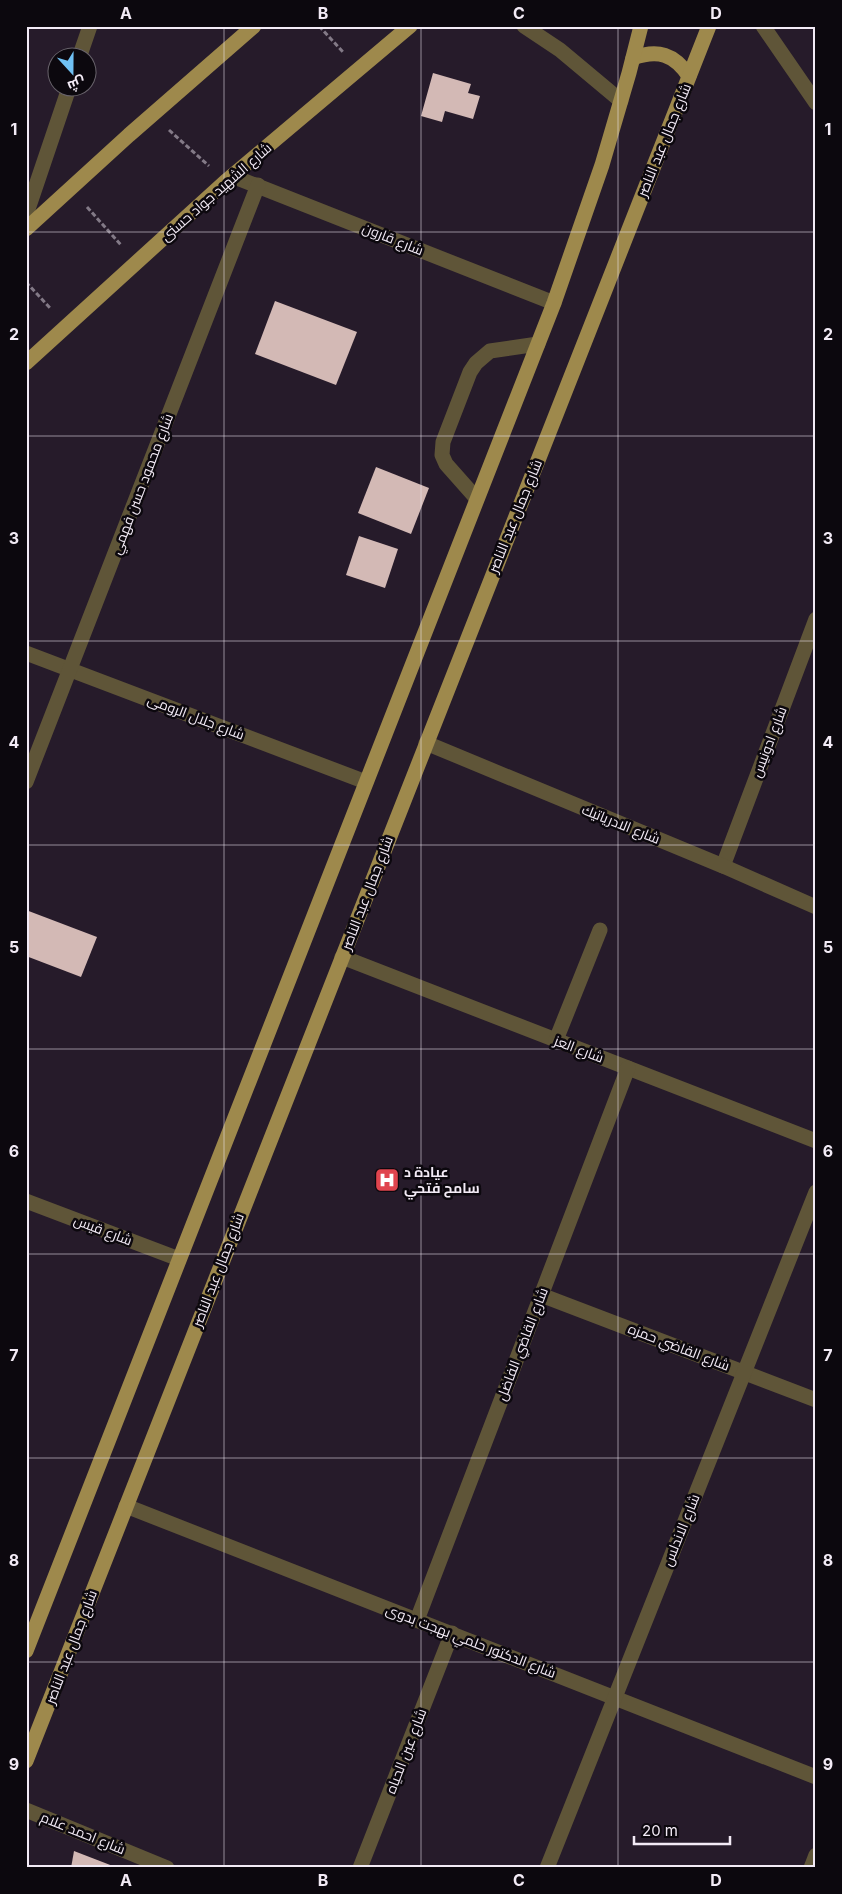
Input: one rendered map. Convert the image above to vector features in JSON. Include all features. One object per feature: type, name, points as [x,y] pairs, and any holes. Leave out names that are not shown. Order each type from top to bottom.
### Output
[{"type":"main road","points":[[26,229],[254,26]]},
{"type":"main road","name":"شارع الشهيد جواد حسنى","points":[[26,363],[229,179],[410,26]]},
{"type":"main road","points":[[26,1651],[554,303],[602,164],[641,26]]},
{"type":"main road","name":"شارع جمال عبد الناصر","points":[[26,1760],[709,26]]},
{"type":"main road","points":[[633,58],[645,54],[658,54],[671,58],[682,66],[689,76]]},
{"type":"street","points":[[82,48],[90,26]]},
{"type":"street","points":[[524,26],[560,50],[621,101]]},
{"type":"street","points":[[763,26],[816,103]]},
{"type":"street","points":[[26,215],[66,98]]},
{"type":"street","name":"شارع قارون","points":[[229,179],[258,185],[554,303]]},
{"type":"street","name":"شارع محمود حسن فهمي","points":[[26,782],[258,185]]},
{"type":"street","points":[[477,499],[446,464],[442,455],[443,442],[470,372],[476,363],[490,351],[538,344]]},
{"type":"street","name":"شارع ادونيس","points":[[723,866],[816,619]]},
{"type":"street","name":"شارع جلال الرومى","points":[[26,653],[366,782]]},
{"type":"street","name":"شارع الادرياتيك","points":[[426,743],[723,866],[816,907]]},
{"type":"street","points":[[556,1040],[600,930]]},
{"type":"street","name":"شارع العز","points":[[342,957],[816,1141]]},
{"type":"street","name":"شارع القاضي الفاضل","points":[[417,1620],[628,1068]]},
{"type":"street","name":"شارع الاندلس","points":[[547,1868],[816,1192]]},
{"type":"street","name":"شارع قيس","points":[[26,1202],[180,1259]]},
{"type":"street","name":"شارع القاضي حمزه","points":[[541,1295],[816,1400]]},
{"type":"street","name":"شارع الدكتور حلمي بهجت بدوى","points":[[126,1506],[816,1777]]},
{"type":"street","name":"شارع عين الحياه","points":[[360,1868],[452,1633]]},
{"type":"street","name":"شارع احمد علام","points":[[26,1810],[167,1868]]},
{"type":"street","points":[[811,1868],[816,1855]]},
{"type":"path","points":[[319,26],[358,68]]},
{"type":"path","points":[[152,115],[229,179]]},
{"type":"path","points":[[71,188],[136,263]]},
{"type":"path","points":[[26,282],[66,326]]},
{"type":"building","points":[[433,73],[471,84],[468,93],[480,96],[473,119],[445,111],[442,122],[421,116]]},
{"type":"building","points":[[275,301],[357,332],[336,385],[255,354]]},
{"type":"building","points":[[376,467],[429,488],[411,534],[358,513]]},
{"type":"building","points":[[359,536],[398,549],[385,588],[346,575]]},
{"type":"building","points":[[26,910],[97,937],[81,977],[26,956]]},
{"type":"building","points":[[74,1851],[118,1868],[71,1868]]},
{"type":"place","name":"عيادة د سامح فتحي","points":[[387,1180]]}]
